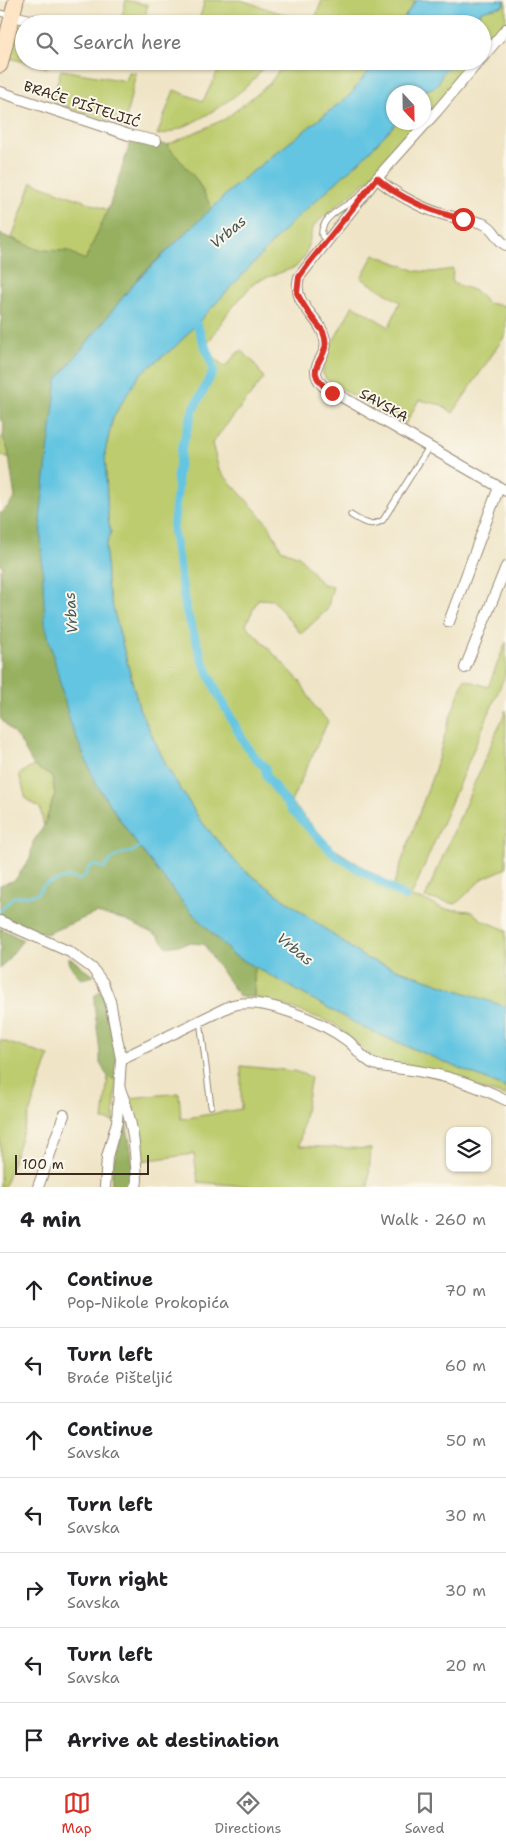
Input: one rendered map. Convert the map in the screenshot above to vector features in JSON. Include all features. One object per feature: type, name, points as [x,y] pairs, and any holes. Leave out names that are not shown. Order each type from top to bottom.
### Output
[{"type":"street","points":[[0,65],[6,15],[16,0]]},
{"type":"street","points":[[491,47],[506,29]]},
{"type":"street","points":[[472,70],[438,111],[377,178],[397,192],[440,214],[484,224],[492,228],[500,242],[506,245]]},
{"type":"street","name":"BRAĆE PIŠTELJIĆ","points":[[0,92],[129,135],[156,142]]},
{"type":"street","name":"SAVSKA","points":[[377,178],[299,277],[296,286],[301,301],[323,331],[326,342],[324,353],[316,365],[317,380],[332,393],[503,489]]},
{"type":"street","points":[[449,622],[503,489]]},
{"type":"street","points":[[465,668],[506,567]]},
{"type":"street","points":[[0,921],[58,946],[85,962],[92,968],[103,984],[110,1002],[121,1059],[116,1130],[107,1157],[105,1187]]},
{"type":"street","points":[[121,1059],[239,1003],[258,1004],[318,1022],[349,1042],[365,1059],[374,1064],[413,1070],[476,1086],[506,1100]]},
{"type":"street","points":[[120,1089],[129,1110],[133,1127],[136,1187]]},
{"type":"street","points":[[38,1187],[64,1115]]},
{"type":"lane","points":[[351,515],[367,524],[378,523],[383,520],[430,447]]},
{"type":"lane","points":[[200,1020],[210,1106]]},
{"type":"green space","points":[[126,0],[148,5],[145,15],[122,15]]},
{"type":"green space","points":[[205,0],[241,0],[285,15],[201,15]]},
{"type":"green space","points":[[322,0],[416,0],[406,15],[316,15]]},
{"type":"green space","points":[[506,0],[506,24],[491,42],[491,15],[480,15],[481,11],[503,6]]},
{"type":"green space","points":[[15,39],[15,60],[9,58]]},
{"type":"green space","points":[[61,70],[126,81],[129,72],[136,73],[124,127],[51,102]]},
{"type":"green space","points":[[216,70],[261,70],[248,85],[218,108],[179,129],[157,135],[174,90],[203,101],[218,71]]},
{"type":"green space","points":[[279,70],[369,70],[350,95],[239,182],[212,208],[196,179],[167,145],[225,119],[269,84]]},
{"type":"green space","points":[[446,70],[466,70],[431,113],[431,88],[437,86]]},
{"type":"green space","points":[[389,130],[416,130],[387,164],[314,225],[305,256],[296,267],[257,281],[250,287],[227,314],[204,349],[225,367],[241,351],[252,360],[264,378],[212,443],[219,470],[269,525],[281,549],[299,556],[322,584],[333,586],[327,610],[301,634],[273,600],[258,599],[246,625],[300,681],[315,708],[328,721],[291,802],[333,848],[393,886],[435,769],[464,679],[488,687],[506,642],[506,673],[411,897],[424,900],[444,909],[471,911],[482,920],[506,930],[506,1007],[365,958],[240,867],[200,820],[168,769],[139,708],[107,585],[106,547],[111,532],[108,520],[105,452],[113,417],[140,373],[176,346],[291,223],[363,158]]},
{"type":"green space","points":[[132,138],[167,145],[196,179],[212,208],[138,278],[57,380],[96,784],[136,843],[183,903],[232,954],[254,966],[254,997],[240,997],[204,944],[190,943],[167,947],[157,935],[122,919],[96,913],[46,934],[4,918],[0,914],[0,885],[15,880],[30,859],[33,842],[44,826],[55,794],[52,777],[34,766],[20,741],[0,718],[0,635],[2,631],[0,627],[0,570],[3,567],[0,564],[0,513],[15,498],[8,450],[3,437],[4,422],[0,420],[0,327],[2,317],[0,315],[0,234],[39,250],[68,251],[85,260],[108,210]]},
{"type":"green space","points":[[32,182],[108,210],[85,261],[68,251],[39,250],[12,238]]},
{"type":"green space","points":[[374,254],[416,271],[432,272],[453,269],[452,283],[476,291],[487,303],[506,306],[506,334],[453,413],[442,405],[419,400],[405,425],[326,379],[323,374],[324,358],[353,305],[389,327],[400,302],[361,278]]},
{"type":"green space","points":[[3,437],[10,459],[0,455],[0,438]]},
{"type":"green space","points":[[506,710],[506,868],[482,879],[456,904],[425,898]]},
{"type":"green space","points":[[34,766],[52,777],[55,794],[44,826],[40,808],[26,799],[19,774]]},
{"type":"green space","points":[[0,928],[23,940],[0,969]]},
{"type":"green space","points":[[69,957],[94,976],[81,979],[71,967]]},
{"type":"green space","points":[[254,966],[364,1028],[506,1088],[506,1096],[374,1060],[335,1024],[289,1007],[254,997]]},
{"type":"green space","points":[[101,990],[107,1002],[118,1057],[116,1078],[111,1079],[100,1063],[94,1003],[95,995]]},
{"type":"green space","points":[[0,1040],[49,1056],[4,1187],[0,1187]]},
{"type":"green space","points":[[241,1066],[294,1071],[311,1077],[299,1146],[371,1149],[368,1187],[255,1187],[198,1182],[194,1154],[141,1161],[135,1116],[130,1098],[179,1093],[181,1119],[241,1109]]},
{"type":"green space","points":[[108,1076],[111,1079],[116,1078],[114,1122],[103,1120]]},
{"type":"green space","points":[[123,1111],[132,1158],[131,1187],[111,1187],[113,1162],[119,1145]]},
{"type":"water","points":[[416,0],[505,0],[503,6],[481,11],[480,15],[406,15]]},
{"type":"water","name":"Vrbas","points":[[369,70],[446,70],[437,86],[431,88],[431,85],[386,85],[386,130],[389,130],[363,158],[291,223],[176,346],[140,374],[113,417],[105,452],[108,520],[111,532],[106,547],[107,585],[139,708],[168,769],[200,820],[240,867],[365,958],[506,1007],[506,1088],[364,1028],[232,954],[183,903],[136,843],[96,784],[70,722],[45,623],[40,518],[57,380],[135,282],[239,182],[350,95]]},
{"type":"waterway","points":[[197,325],[214,370],[193,410],[182,446],[177,477],[178,484],[173,529],[186,610],[202,659],[216,690],[245,744],[265,767],[267,777],[292,810],[335,855],[405,897]]},
{"type":"waterway","points":[[0,911],[13,897],[38,893],[44,885],[69,877],[79,880],[85,876],[89,867],[95,865],[104,868],[112,859],[123,853],[132,852],[142,845]]},
{"type":"route","points":[[332,393],[317,380],[315,372],[316,365],[326,348],[323,331],[297,293],[296,286],[299,277],[309,263],[377,178],[421,205],[440,214],[463,219]]}]
